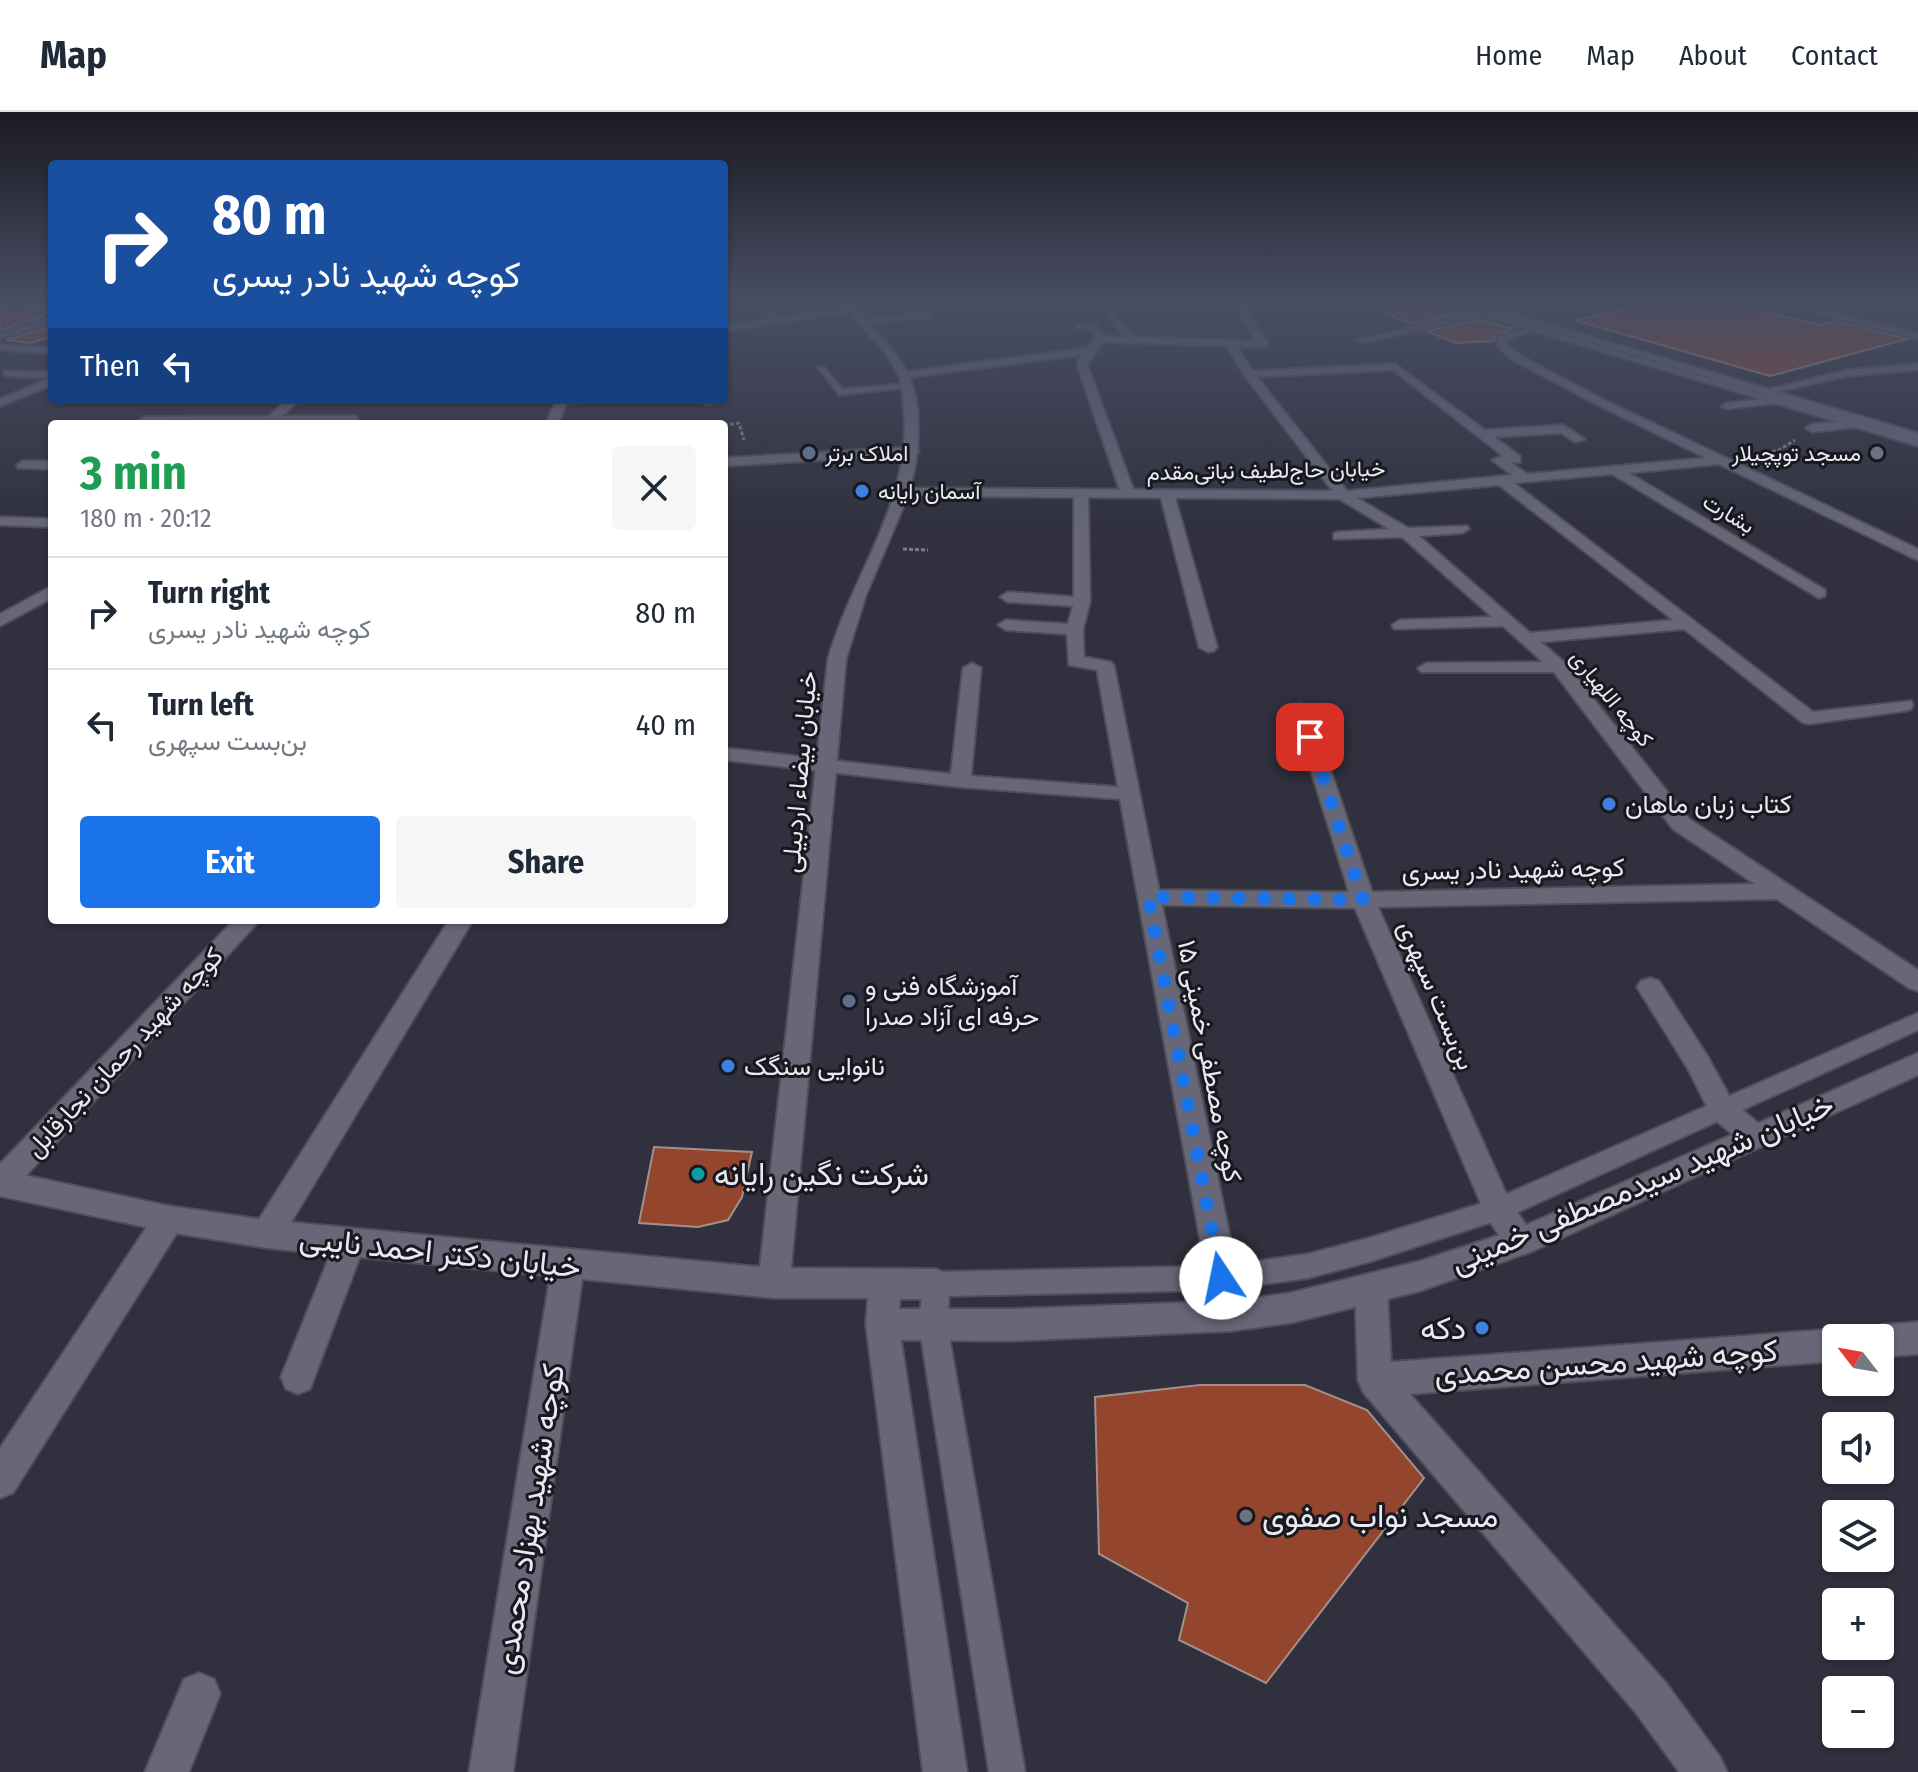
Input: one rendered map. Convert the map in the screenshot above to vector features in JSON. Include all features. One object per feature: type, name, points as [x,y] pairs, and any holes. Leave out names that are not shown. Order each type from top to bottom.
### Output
[{"type":"street","name":"خیابان بیضاء اردبیلی","points":[[774,1283],[829,766],[837,659],[846,622],[882,549],[903,492],[913,451],[912,411],[902,377]]},
{"type":"street","points":[[905,381],[927,377]]},
{"type":"street","points":[[1087,377],[1128,494]]},
{"type":"street","name":"کوچه اللهیاری","points":[[1252,377],[1343,495],[1408,534],[1559,667],[1681,824],[1918,982]]},
{"type":"street","points":[[1409,377],[1515,459],[1498,460],[1524,478]]},
{"type":"street","points":[[1554,377],[1918,555]]},
{"type":"street","points":[[1717,377],[1918,437]]},
{"type":"street","points":[[1755,394],[1827,377]]},
{"type":"street","points":[[0,403],[48,383]]},
{"type":"street","points":[[1727,406],[1791,398]]},
{"type":"street","points":[[272,420],[289,404]]},
{"type":"street","points":[[325,420],[352,419]]},
{"type":"street","points":[[1812,428],[1869,422]]},
{"type":"street","points":[[1482,434],[1563,429],[1579,439]]},
{"type":"street","points":[[728,462],[913,451]]},
{"type":"street","name":"خیابان حاج‌لطیف نباتی‌مقدم","points":[[903,492],[1343,495],[1724,460]]},
{"type":"street","points":[[23,465],[48,465]]},
{"type":"street","name":"بشارت","points":[[1615,470],[1819,593]]},
{"type":"street","points":[[1502,480],[1809,718],[1904,705]]},
{"type":"street","points":[[1006,625],[1075,629],[1082,602],[1081,494]]},
{"type":"street","points":[[1167,494],[1208,647]]},
{"type":"street","points":[[0,521],[48,523]]},
{"type":"street","points":[[1339,536],[1462,529]]},
{"type":"street","points":[[0,621],[48,593]]},
{"type":"street","points":[[1008,597],[1082,602]]},
{"type":"street","points":[[1400,625],[1507,621]]},
{"type":"street","points":[[1526,638],[1689,624]]},
{"type":"street","name":"کوچه مصطفی خمینی ۱۵","points":[[1075,629],[1075,661],[1105,666],[1230,1316]]},
{"type":"street","points":[[1427,668],[1559,667]]},
{"type":"street","points":[[960,781],[972,668]]},
{"type":"street","name":"بن‌بست سپهری","points":[[1301,710],[1363,900],[1498,1209],[1522,1241]]},
{"type":"street","points":[[728,754],[960,781],[1130,794]]},
{"type":"street","name":"کوچه شهید نادر یسری","points":[[1148,897],[1363,900],[1782,891]]},
{"type":"street","name":"کوچه شهید رحمان نجارقابل","points":[[0,1183],[244,924]]},
{"type":"street","points":[[267,1234],[459,924]]},
{"type":"street","points":[[1650,987],[1699,1064],[1722,1109],[1755,1137]]},
{"type":"street","name":"خیابان شهید سیدمصطفی خمینی","points":[[882,1324],[1010,1325],[1230,1316],[1290,1308],[1420,1276],[1522,1241],[1918,1063]]},
{"type":"street","name":"خیابان دکتر احمد نایبی","points":[[0,1183],[169,1219],[350,1243],[774,1283],[936,1284]]},
{"type":"street","points":[[0,1480],[169,1219]]},
{"type":"street","points":[[298,1377],[350,1243]]},
{"type":"street","name":"کوچه شهید بهزاد محمدی","points":[[491,1772],[568,1265]]},
{"type":"street","points":[[885,1284],[882,1324],[945,1772]]},
{"type":"street","points":[[1371,1288],[1375,1380],[1651,1698],[1705,1772]]},
{"type":"street","points":[[1894,1340],[1918,1338]]},
{"type":"street","name":"کوچه شهید محسن محمدی","points":[[1375,1380],[1822,1346]]},
{"type":"street","points":[[167,1772],[199,1694]]},
{"type":"lane","points":[[828,377],[839,392],[905,381]]},
{"type":"lane","points":[[1704,377],[1918,443]]},
{"type":"lane","points":[[1007,1772],[933,1324],[936,1284],[1221,1278],[1308,1266],[1441,1229],[1498,1209],[1918,1021]]},
{"type":"path","points":[[1724,460],[1779,450],[1812,428]]},
{"type":"building","name":"شرکت نگین رایانه","points":[[654,1147],[752,1152],[742,1197],[728,1220],[698,1227],[639,1223]]},
{"type":"building","name":"مسجد نواب صفوی","points":[[1200,1385],[1305,1385],[1367,1410],[1424,1478],[1266,1683],[1179,1640],[1188,1603],[1099,1554],[1095,1397]]},
{"type":"place","name":"املاک برتر","points":[[809,453]]},
{"type":"place","name":"مسجد توپچیلار","points":[[1877,453]]},
{"type":"place","name":"آسمان رایانه","points":[[862,491]]},
{"type":"place","name":"کتاب زبان ماهان","points":[[1609,804]]},
{"type":"place","name":"آموزشگاه فنی و حرفه ای آزاد صدرا","points":[[849,1001]]},
{"type":"place","name":"نانوایی سنگک","points":[[728,1066]]},
{"type":"place","name":"شرکت نگین رایانه","points":[[698,1174]]},
{"type":"place","name":"دکه","points":[[1482,1328]]},
{"type":"place","name":"مسجد نواب صفوی","points":[[1246,1516]]},
{"type":"route","points":[[1221,1278],[1148,897],[1363,900],[1310,737]]}]
